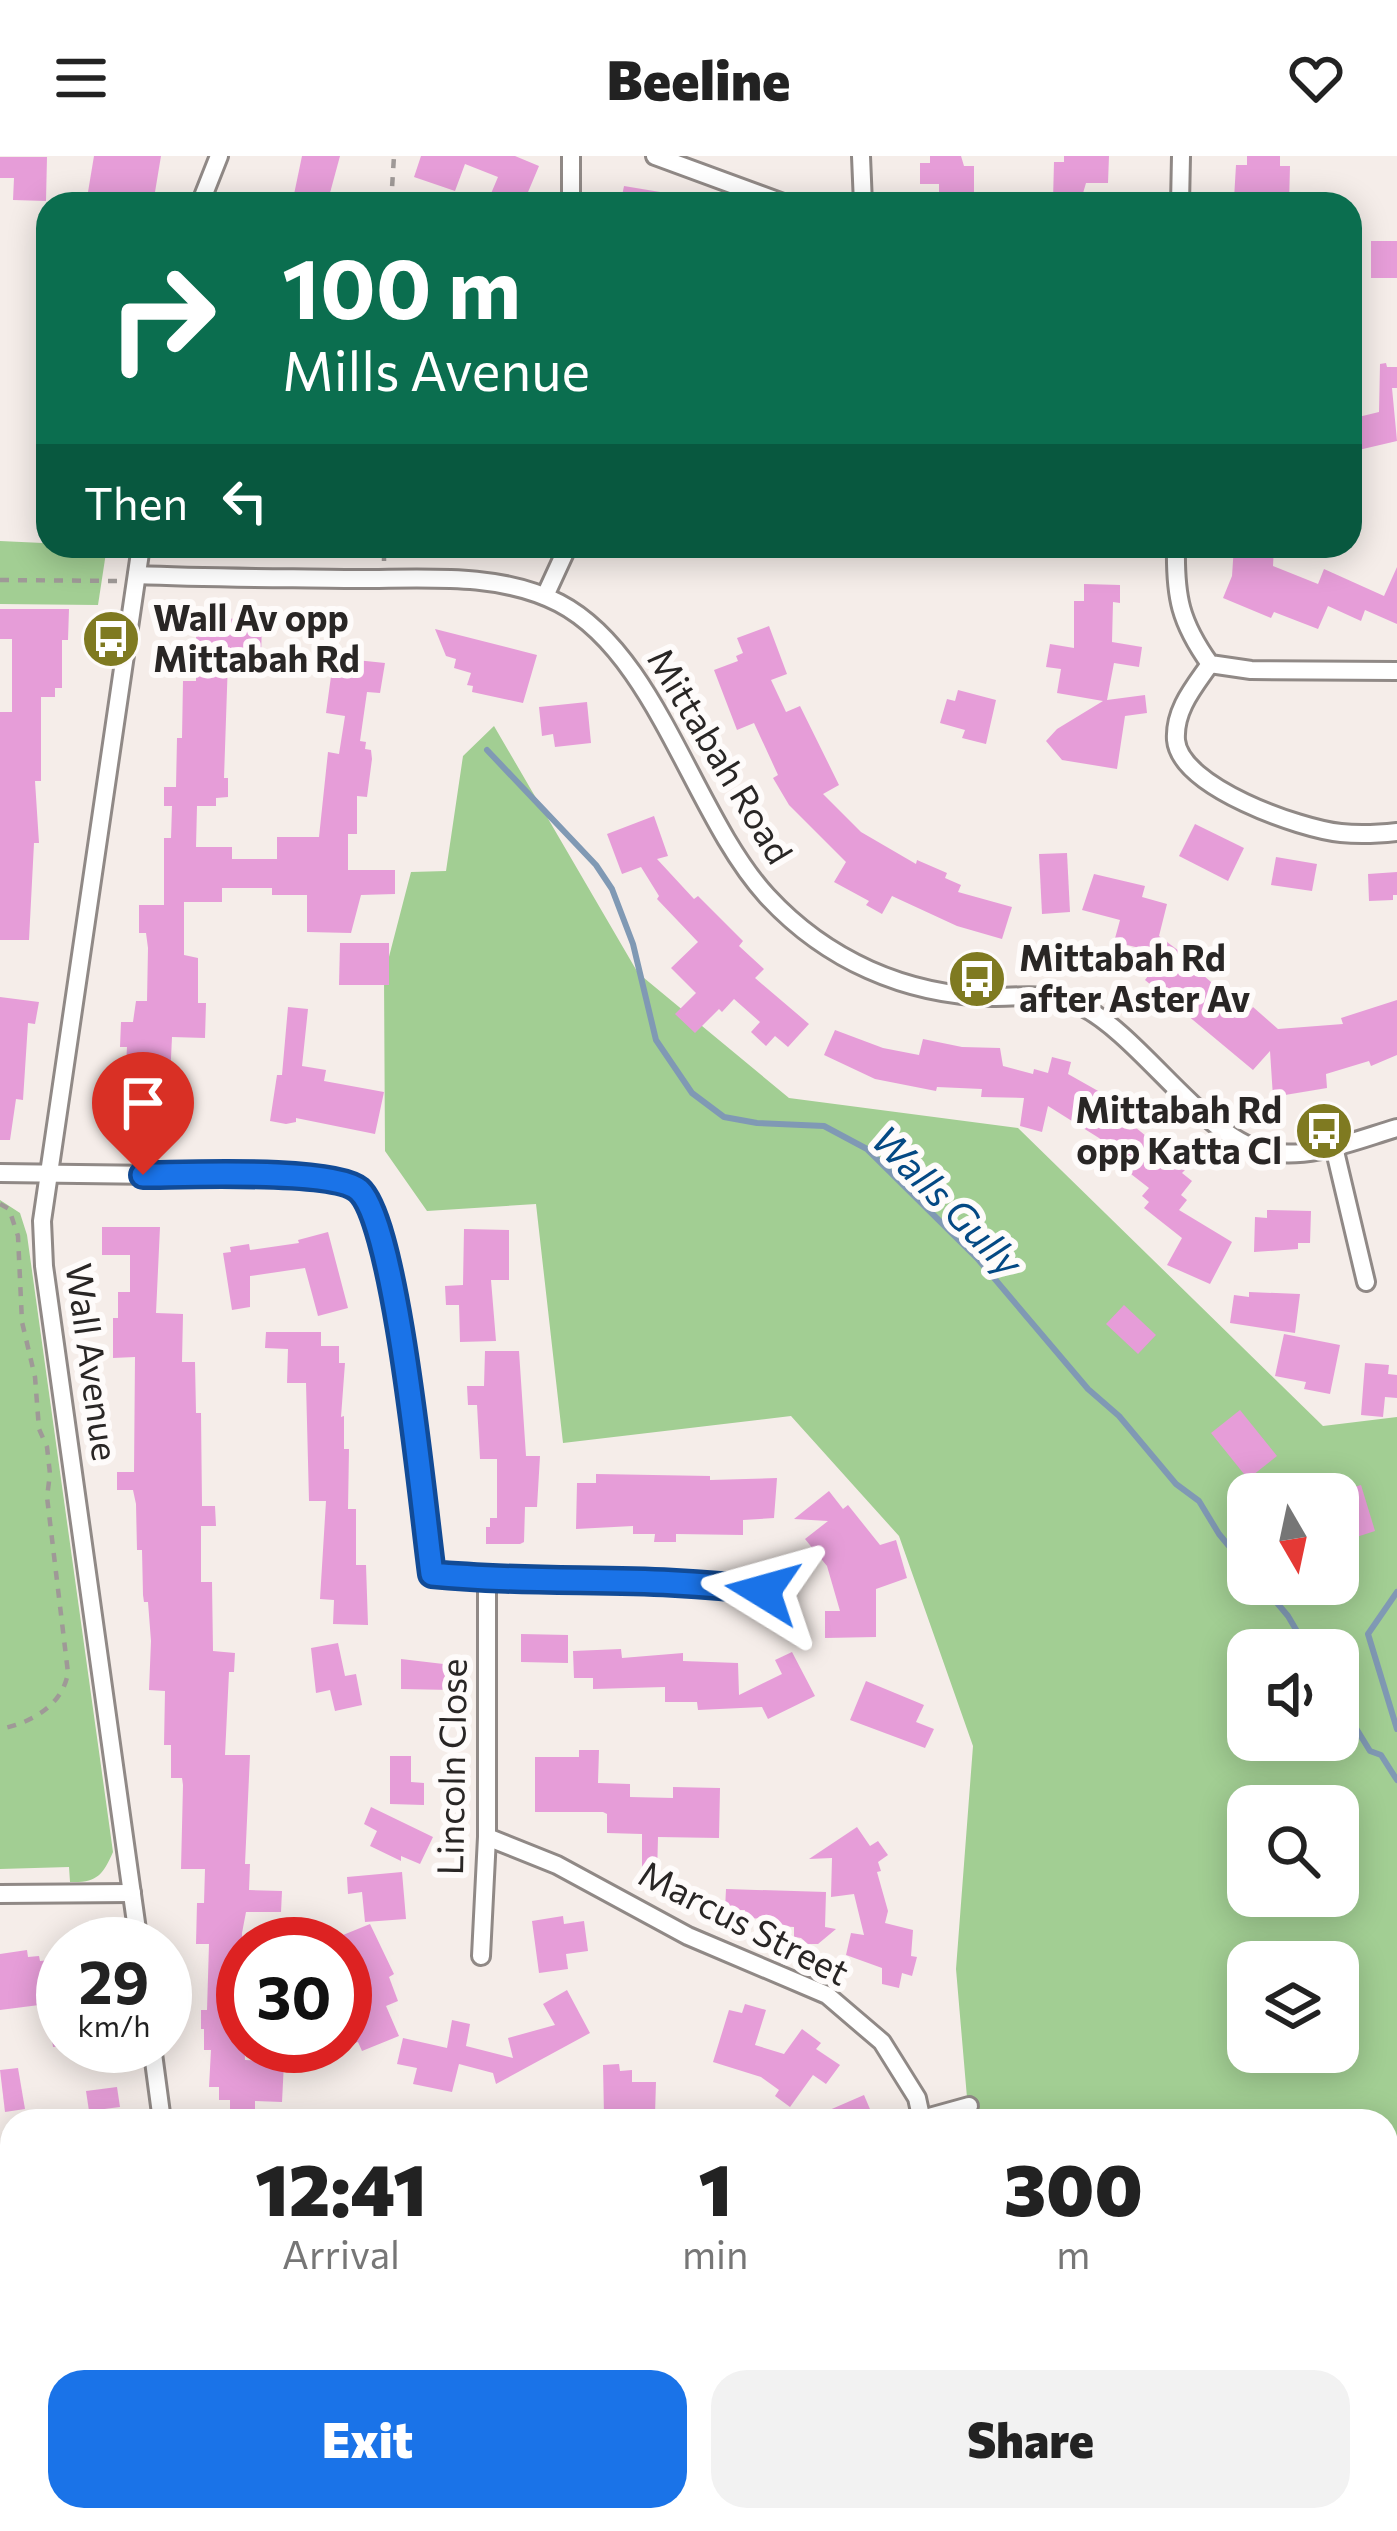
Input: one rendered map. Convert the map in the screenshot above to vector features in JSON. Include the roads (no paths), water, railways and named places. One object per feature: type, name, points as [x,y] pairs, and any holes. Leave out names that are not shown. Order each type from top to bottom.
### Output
[{"type":"street","points":[[205,192],[219,156]]},
{"type":"street","points":[[571,156],[571,192]]},
{"type":"street","points":[[655,156],[753,192]]},
{"type":"street","points":[[861,156],[862,192]]},
{"type":"street","points":[[1180,192],[1181,156]]},
{"type":"street","name":"Wall Avenue","points":[[135,1917],[44,1266],[42,1221],[140,558]]},
{"type":"street","points":[[545,596],[562,558]]},
{"type":"street","points":[[1176,558],[1175,590],[1181,612],[1188,633],[1210,664],[1251,670],[1397,671]]},
{"type":"street","name":"Mittabah Road","points":[[136,578],[472,580],[545,596],[592,625],[612,644],[743,863],[764,893],[817,940],[879,975],[924,989],[993,997],[1052,996],[1071,1002],[1113,1029],[1231,1135],[1266,1152],[1334,1147],[1397,1128]]},
{"type":"street","points":[[1210,664],[1181,707],[1178,724],[1176,742],[1194,772],[1260,811],[1301,826],[1340,833],[1397,832]]},
{"type":"street","points":[[1334,1147],[1366,1282]]},
{"type":"street","points":[[0,1173],[326,1177],[358,1188],[373,1208],[389,1259],[432,1574],[691,1581],[763,1591]]},
{"type":"street","name":"Lincoln Close","points":[[481,1956],[487,1837],[487,1579]]},
{"type":"street","name":"Marcus Street","points":[[487,1837],[557,1865],[688,1936],[827,1995],[882,2042],[920,2109]]},
{"type":"street","points":[[0,1894],[132,1893]]},
{"type":"street","points":[[156,2073],[160,2109]]},
{"type":"street","points":[[959,2109],[969,2106]]},
{"type":"waterway","name":"Walls Gully","points":[[487,750],[596,865],[612,889],[633,944],[656,1040],[692,1093],[724,1117],[824,1126],[867,1149],[977,1258],[1088,1389],[1119,1416],[1176,1484],[1199,1501],[1227,1544]]},
{"type":"waterway","points":[[1397,1592],[1368,1634],[1397,1729]]},
{"type":"waterway","name":"Walls Gully","points":[[1279,1605],[1296,1629]]},
{"type":"waterway","name":"Walls Gully","points":[[1359,1733],[1397,1780]]},
{"type":"place","name":"Wall Av opp Mittabah Rd","points":[[111,639]]},
{"type":"place","name":"Mittabah Rd after Aster Av","points":[[977,979]]},
{"type":"place","name":"Mittabah Rd opp Katta Cl","points":[[1324,1131]]}]
